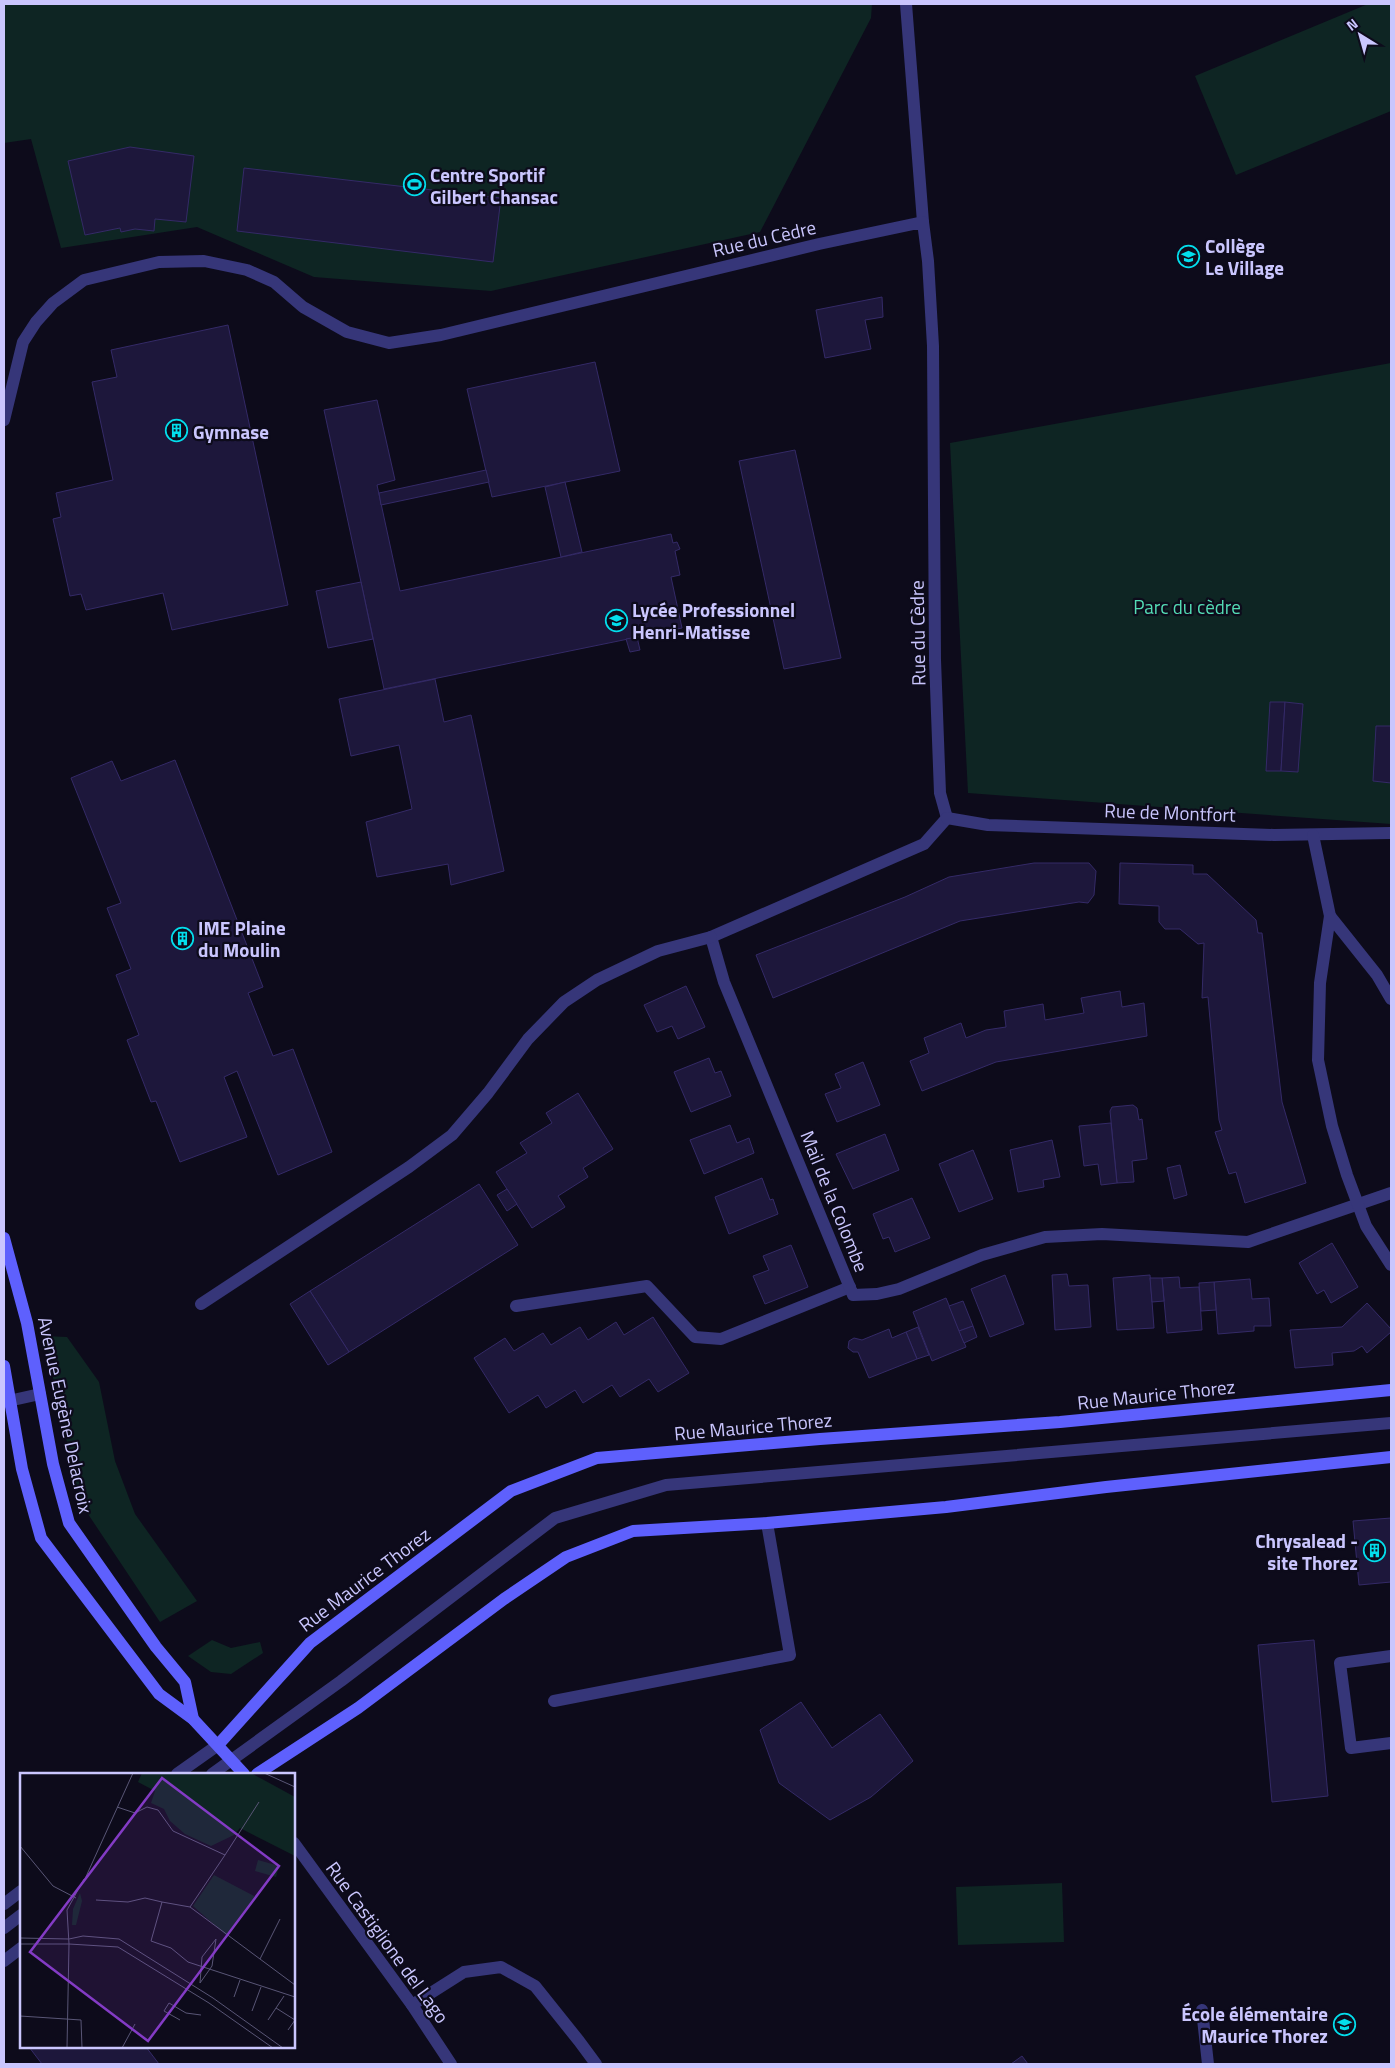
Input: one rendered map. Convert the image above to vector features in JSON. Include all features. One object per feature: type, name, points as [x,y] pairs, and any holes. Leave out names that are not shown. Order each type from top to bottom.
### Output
[{"type":"main road","name":"Avenue Eugène Delacroix","points":[[4,1238],[27,1322],[53,1464],[69,1523],[156,1647],[185,1682],[193,1720]]},
{"type":"main road","points":[[4,1366],[7,1401],[22,1469],[41,1538],[159,1694],[193,1720],[243,1773]]},
{"type":"main road","name":"Rue Maurice Thorez","points":[[218,1745],[316,1638],[511,1491],[597,1458],[830,1438],[1060,1422],[1391,1390]]},
{"type":"main road","points":[[259,1773],[358,1708],[504,1599],[566,1557],[633,1531],[767,1523],[946,1507],[1116,1486],[1391,1457]]},
{"type":"street","points":[[906,4],[923,222]]},
{"type":"street","name":"Rue du Cèdre","points":[[4,420],[23,342],[36,322],[53,304],[84,280],[159,262],[204,261],[247,270],[274,282],[303,306],[332,325],[347,332],[390,343],[441,335],[839,240],[923,222],[928,261],[933,346],[935,660],[940,793],[948,818]]},
{"type":"street","points":[[201,1304],[409,1167],[452,1135],[488,1093],[528,1039],[564,1002],[597,980],[658,951],[711,937],[924,844],[948,818]]},
{"type":"street","name":"Rue de Montfort","points":[[948,818],[988,825],[1313,835],[1391,833]]},
{"type":"street","points":[[1313,835],[1330,916],[1320,983],[1318,1060],[1332,1126],[1358,1205],[1366,1226],[1391,1265]]},
{"type":"street","points":[[1330,916],[1377,975],[1391,999]]},
{"type":"street","name":"Mail de la Colombe","points":[[711,937],[724,982],[854,1295],[900,1289],[982,1255],[1045,1237],[1102,1234],[1248,1242],[1391,1193]]},
{"type":"street","points":[[516,1306],[647,1286],[695,1336],[721,1339],[850,1287]]},
{"type":"street","points":[[7,1401],[40,1394]]},
{"type":"street","points":[[213,1773],[341,1681],[555,1518],[666,1485],[1391,1423]]},
{"type":"street","points":[[554,1701],[790,1655],[767,1523]]},
{"type":"street","points":[[1391,1656],[1340,1664],[1351,1748],[1391,1743]]},
{"type":"street","points":[[178,1773],[218,1745]]},
{"type":"street","name":"Rue Castiglione del Lago","points":[[295,1844],[412,2005],[451,2064]]},
{"type":"street","points":[[4,1904],[20,1892]]},
{"type":"street","points":[[4,1928],[20,1916]]},
{"type":"street","points":[[4,1961],[20,1949]]},
{"type":"street","points":[[412,2005],[464,1972],[501,1967],[535,1986],[596,2064]]},
{"type":"street","points":[[1202,2010],[1208,2064]]},
{"type":"green space","name":"Centre Sportif Gilbert Chansac","points":[[4,4],[872,4],[871,18],[760,232],[491,291],[314,277],[197,227],[61,248],[31,139],[4,143]]},
{"type":"green space","points":[[1368,4],[1391,4],[1391,111],[1236,175],[1195,76]]},
{"type":"green space","name":"Parc du cèdre","points":[[1391,363],[1391,824],[968,793],[950,443]]},
{"type":"green space","points":[[44,1336],[67,1337],[99,1382],[115,1461],[135,1514],[197,1601],[160,1622],[80,1502]]},
{"type":"green space","points":[[212,1640],[231,1648],[260,1642],[263,1653],[231,1674],[211,1672],[188,1656]]},
{"type":"green space","points":[[1062,1883],[1064,1942],[958,1945],[956,1887]]},
{"type":"building","points":[[130,147],[194,156],[186,222],[155,219],[154,231],[135,229],[121,232],[120,228],[85,235],[68,161]]},
{"type":"building","points":[[244,168],[501,198],[493,262],[237,231]]},
{"type":"building","points":[[882,297],[883,317],[865,320],[871,349],[825,358],[816,310]]},
{"type":"building","name":"Gymnase","points":[[228,325],[288,605],[172,630],[163,593],[86,610],[81,594],[70,596],[53,519],[61,517],[56,493],[113,480],[92,382],[117,377],[111,350]]},
{"type":"building","points":[[595,362],[620,471],[492,497],[467,389]]},
{"type":"building","points":[[377,400],[395,480],[377,485],[400,591],[671,534],[673,543],[677,542],[680,549],[675,551],[680,575],[671,577],[682,628],[384,689],[324,410]]},
{"type":"building","points":[[795,450],[841,658],[784,669],[739,461]]},
{"type":"building","points":[[486,470],[489,482],[381,505],[379,493]]},
{"type":"building","points":[[565,482],[582,552],[561,557],[545,487]]},
{"type":"building","points":[[361,582],[373,639],[328,648],[316,591]]},
{"type":"building","points":[[637,637],[640,650],[630,652],[626,639]]},
{"type":"building","points":[[435,679],[444,722],[471,715],[504,871],[451,885],[448,864],[377,877],[366,822],[412,809],[399,745],[351,756],[339,699]]},
{"type":"building","points":[[1270,702],[1285,702],[1281,771],[1266,771]]},
{"type":"building","points":[[1285,702],[1303,704],[1298,772],[1281,771]]},
{"type":"building","points":[[1376,726],[1391,726],[1391,783],[1373,781]]},
{"type":"building","name":"IME Plaine du Moulin","points":[[175,760],[263,987],[248,993],[273,1056],[293,1049],[332,1152],[278,1175],[237,1071],[224,1077],[247,1137],[180,1162],[156,1101],[151,1102],[127,1040],[139,1035],[116,975],[131,969],[107,908],[121,903],[71,778],[112,761],[121,781]]},
{"type":"building","points":[[1034,863],[1089,863],[1096,871],[1094,895],[1088,903],[1079,902],[960,921],[773,998],[756,955],[905,897],[949,877]]},
{"type":"building","points":[[1120,863],[1193,865],[1193,874],[1207,874],[1256,920],[1258,933],[1262,933],[1282,1102],[1306,1183],[1245,1203],[1236,1172],[1229,1174],[1215,1132],[1222,1130],[1219,1120],[1208,997],[1202,998],[1204,943],[1198,944],[1180,929],[1165,929],[1159,922],[1159,906],[1119,904]]},
{"type":"building","points":[[686,986],[705,1027],[678,1039],[672,1026],[657,1032],[644,1005]]},
{"type":"building","points":[[1120,991],[1122,1007],[1144,1003],[1147,1036],[996,1062],[922,1091],[910,1061],[929,1053],[924,1038],[961,1023],[966,1038],[986,1030],[1006,1027],[1004,1011],[1043,1004],[1045,1020],[1084,1013],[1081,998]]},
{"type":"building","points":[[709,1058],[715,1073],[721,1071],[731,1096],[691,1112],[674,1072]]},
{"type":"building","points":[[863,1062],[880,1105],[837,1122],[825,1094],[841,1088],[835,1074]]},
{"type":"building","points":[[578,1093],[613,1149],[583,1168],[588,1177],[558,1196],[565,1207],[532,1228],[496,1172],[527,1153],[520,1143],[552,1123],[546,1113]]},
{"type":"building","points":[[1133,1105],[1137,1108],[1139,1120],[1142,1119],[1147,1159],[1132,1161],[1134,1182],[1117,1183],[1110,1111],[1112,1107]]},
{"type":"building","points":[[1111,1123],[1117,1183],[1101,1185],[1098,1164],[1084,1166],[1079,1126]]},
{"type":"building","points":[[730,1125],[737,1143],[749,1138],[754,1153],[704,1174],[690,1140]]},
{"type":"building","points":[[885,1134],[899,1170],[853,1189],[836,1154]]},
{"type":"building","points":[[1052,1140],[1060,1177],[1043,1180],[1044,1187],[1018,1192],[1010,1150]]},
{"type":"building","points":[[973,1150],[993,1199],[959,1212],[939,1164]]},
{"type":"building","points":[[1180,1165],[1187,1195],[1174,1199],[1167,1168]]},
{"type":"building","points":[[762,1178],[770,1200],[773,1199],[778,1214],[729,1234],[715,1197]]},
{"type":"building","points":[[479,1184],[518,1245],[349,1352],[310,1291]]},
{"type":"building","points":[[507,1189],[517,1204],[507,1211],[497,1195]]},
{"type":"building","points":[[912,1198],[930,1238],[895,1252],[889,1237],[883,1239],[873,1214]]},
{"type":"building","points":[[1332,1243],[1358,1287],[1331,1303],[1324,1290],[1317,1294],[1299,1263]]},
{"type":"building","points":[[791,1245],[808,1287],[765,1304],[753,1276],[769,1270],[763,1256]]},
{"type":"building","points":[[1067,1274],[1069,1286],[1088,1285],[1091,1327],[1055,1330],[1052,1275]]},
{"type":"building","points":[[1005,1275],[1024,1324],[990,1337],[971,1289]]},
{"type":"building","points":[[1150,1275],[1154,1328],[1117,1330],[1113,1278]]},
{"type":"building","points":[[1179,1277],[1180,1288],[1199,1287],[1202,1330],[1167,1333],[1162,1278]]},
{"type":"building","points":[[1150,1278],[1162,1278],[1164,1301],[1152,1302]]},
{"type":"building","points":[[1250,1279],[1252,1299],[1269,1298],[1271,1326],[1254,1326],[1254,1331],[1218,1334],[1214,1282]]},
{"type":"building","points":[[1214,1282],[1216,1310],[1201,1311],[1199,1283]]},
{"type":"building","points":[[310,1291],[349,1352],[328,1365],[290,1304]]},
{"type":"building","points":[[946,1298],[966,1347],[932,1361],[913,1312]]},
{"type":"building","points":[[963,1301],[973,1326],[959,1331],[949,1306]]},
{"type":"building","points":[[1367,1303],[1391,1329],[1391,1332],[1367,1353],[1362,1346],[1354,1351],[1332,1353],[1333,1365],[1295,1368],[1290,1330],[1342,1327]]},
{"type":"building","points":[[653,1317],[689,1373],[658,1392],[649,1379],[620,1397],[612,1385],[583,1403],[575,1390],[546,1408],[538,1395],[509,1413],[474,1358],[505,1338],[514,1351],[543,1333],[551,1345],[580,1327],[588,1340],[616,1322],[624,1335]]},
{"type":"building","points":[[973,1326],[977,1337],[964,1343],[959,1331]]},
{"type":"building","points":[[918,1327],[929,1355],[917,1359],[906,1332]]},
{"type":"building","points":[[889,1329],[892,1338],[906,1332],[917,1359],[869,1378],[858,1352],[853,1352],[848,1348],[849,1341],[854,1338],[862,1340]]},
{"type":"building","name":"Chrysalead - site Thorez","points":[[1391,1518],[1391,1582],[1359,1585],[1353,1521]]},
{"type":"building","points":[[1314,1640],[1328,1796],[1272,1802],[1258,1645]]},
{"type":"building","points":[[801,1702],[832,1748],[880,1714],[913,1761],[871,1797],[830,1820],[779,1783],[760,1730]]},
{"type":"building","points":[[30,2048],[147,2048],[159,2064],[42,2064]]},
{"type":"building","points":[[1022,2056],[1028,2064],[1011,2064]]},
{"type":"place","name":"Centre Sportif Gilbert Chansac","points":[[414,185]]},
{"type":"place","name":"Collège Le Village","points":[[1189,256]]},
{"type":"place","name":"Gymnase","points":[[177,431]]},
{"type":"place","name":"Lycée Professionnel Henri-Matisse","points":[[616,620]]},
{"type":"place","name":"IME Plaine du Moulin","points":[[182,938]]},
{"type":"place","name":"Chrysalead - site Thorez","points":[[1374,1551]]},
{"type":"place","name":"École élémentaire Maurice Thorez","points":[[1344,2024]]}]
